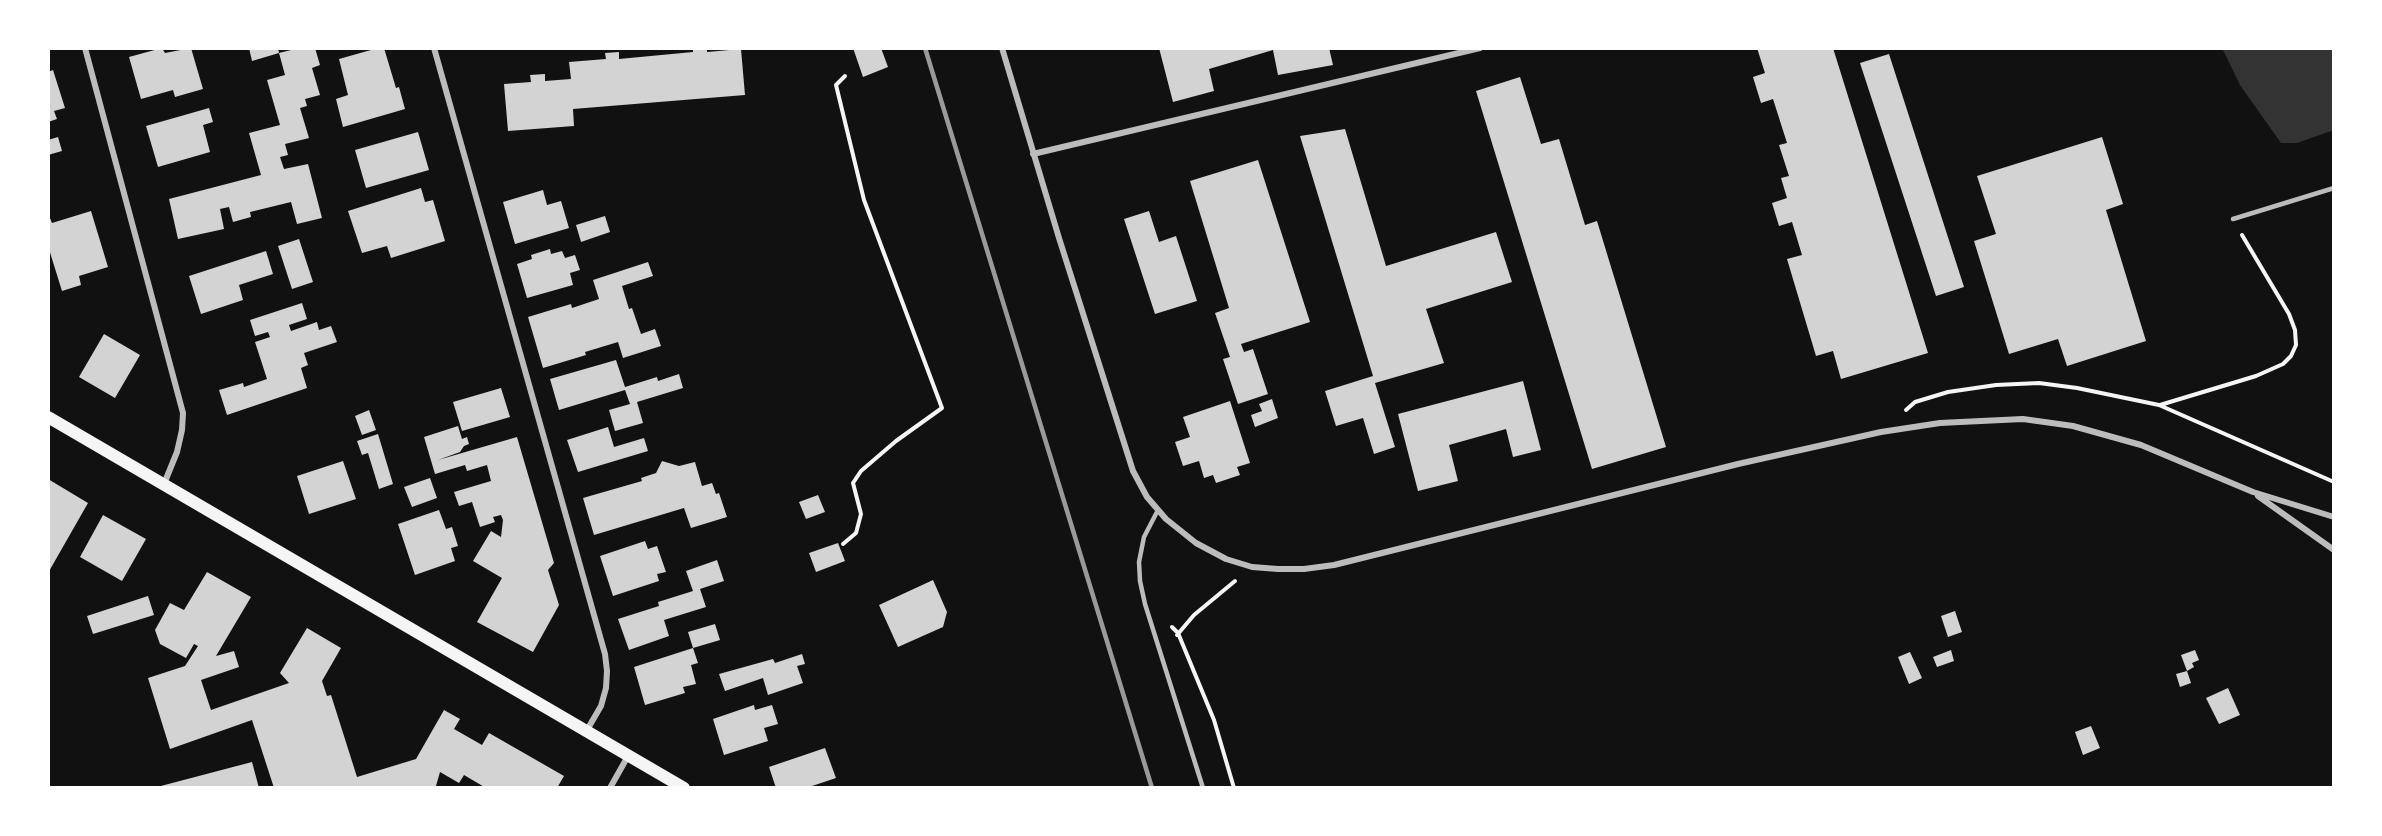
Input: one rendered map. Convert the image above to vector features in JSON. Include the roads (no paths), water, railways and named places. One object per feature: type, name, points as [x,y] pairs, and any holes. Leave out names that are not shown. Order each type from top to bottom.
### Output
[{"type":"main road","points":[[48,417],[684,788]]},
{"type":"street","points":[[85,48],[183,413],[177,452],[164,484]]},
{"type":"street","points":[[434,48],[604,654],[607,672],[606,688],[601,706],[587,730]]},
{"type":"street","points":[[1002,48],[1128,457],[1140,486],[1158,510],[1196,543],[1226,559],[1252,567],[1304,569],[1334,565],[1738,464],[1881,432],[1940,423],[2024,419],[2073,426],[2141,445],[2253,492],[2334,517]]},
{"type":"street","points":[[1033,154],[1480,48]]},
{"type":"street","points":[[2253,492],[2334,550]]},
{"type":"street","points":[[610,788],[628,755]]},
{"type":"lane","points":[[2233,219],[2334,188]]},
{"type":"lane","points":[[1158,510],[1144,537],[1139,562],[1145,604],[1203,788]]},
{"type":"railway","points":[[925,48],[1152,788]]}]
